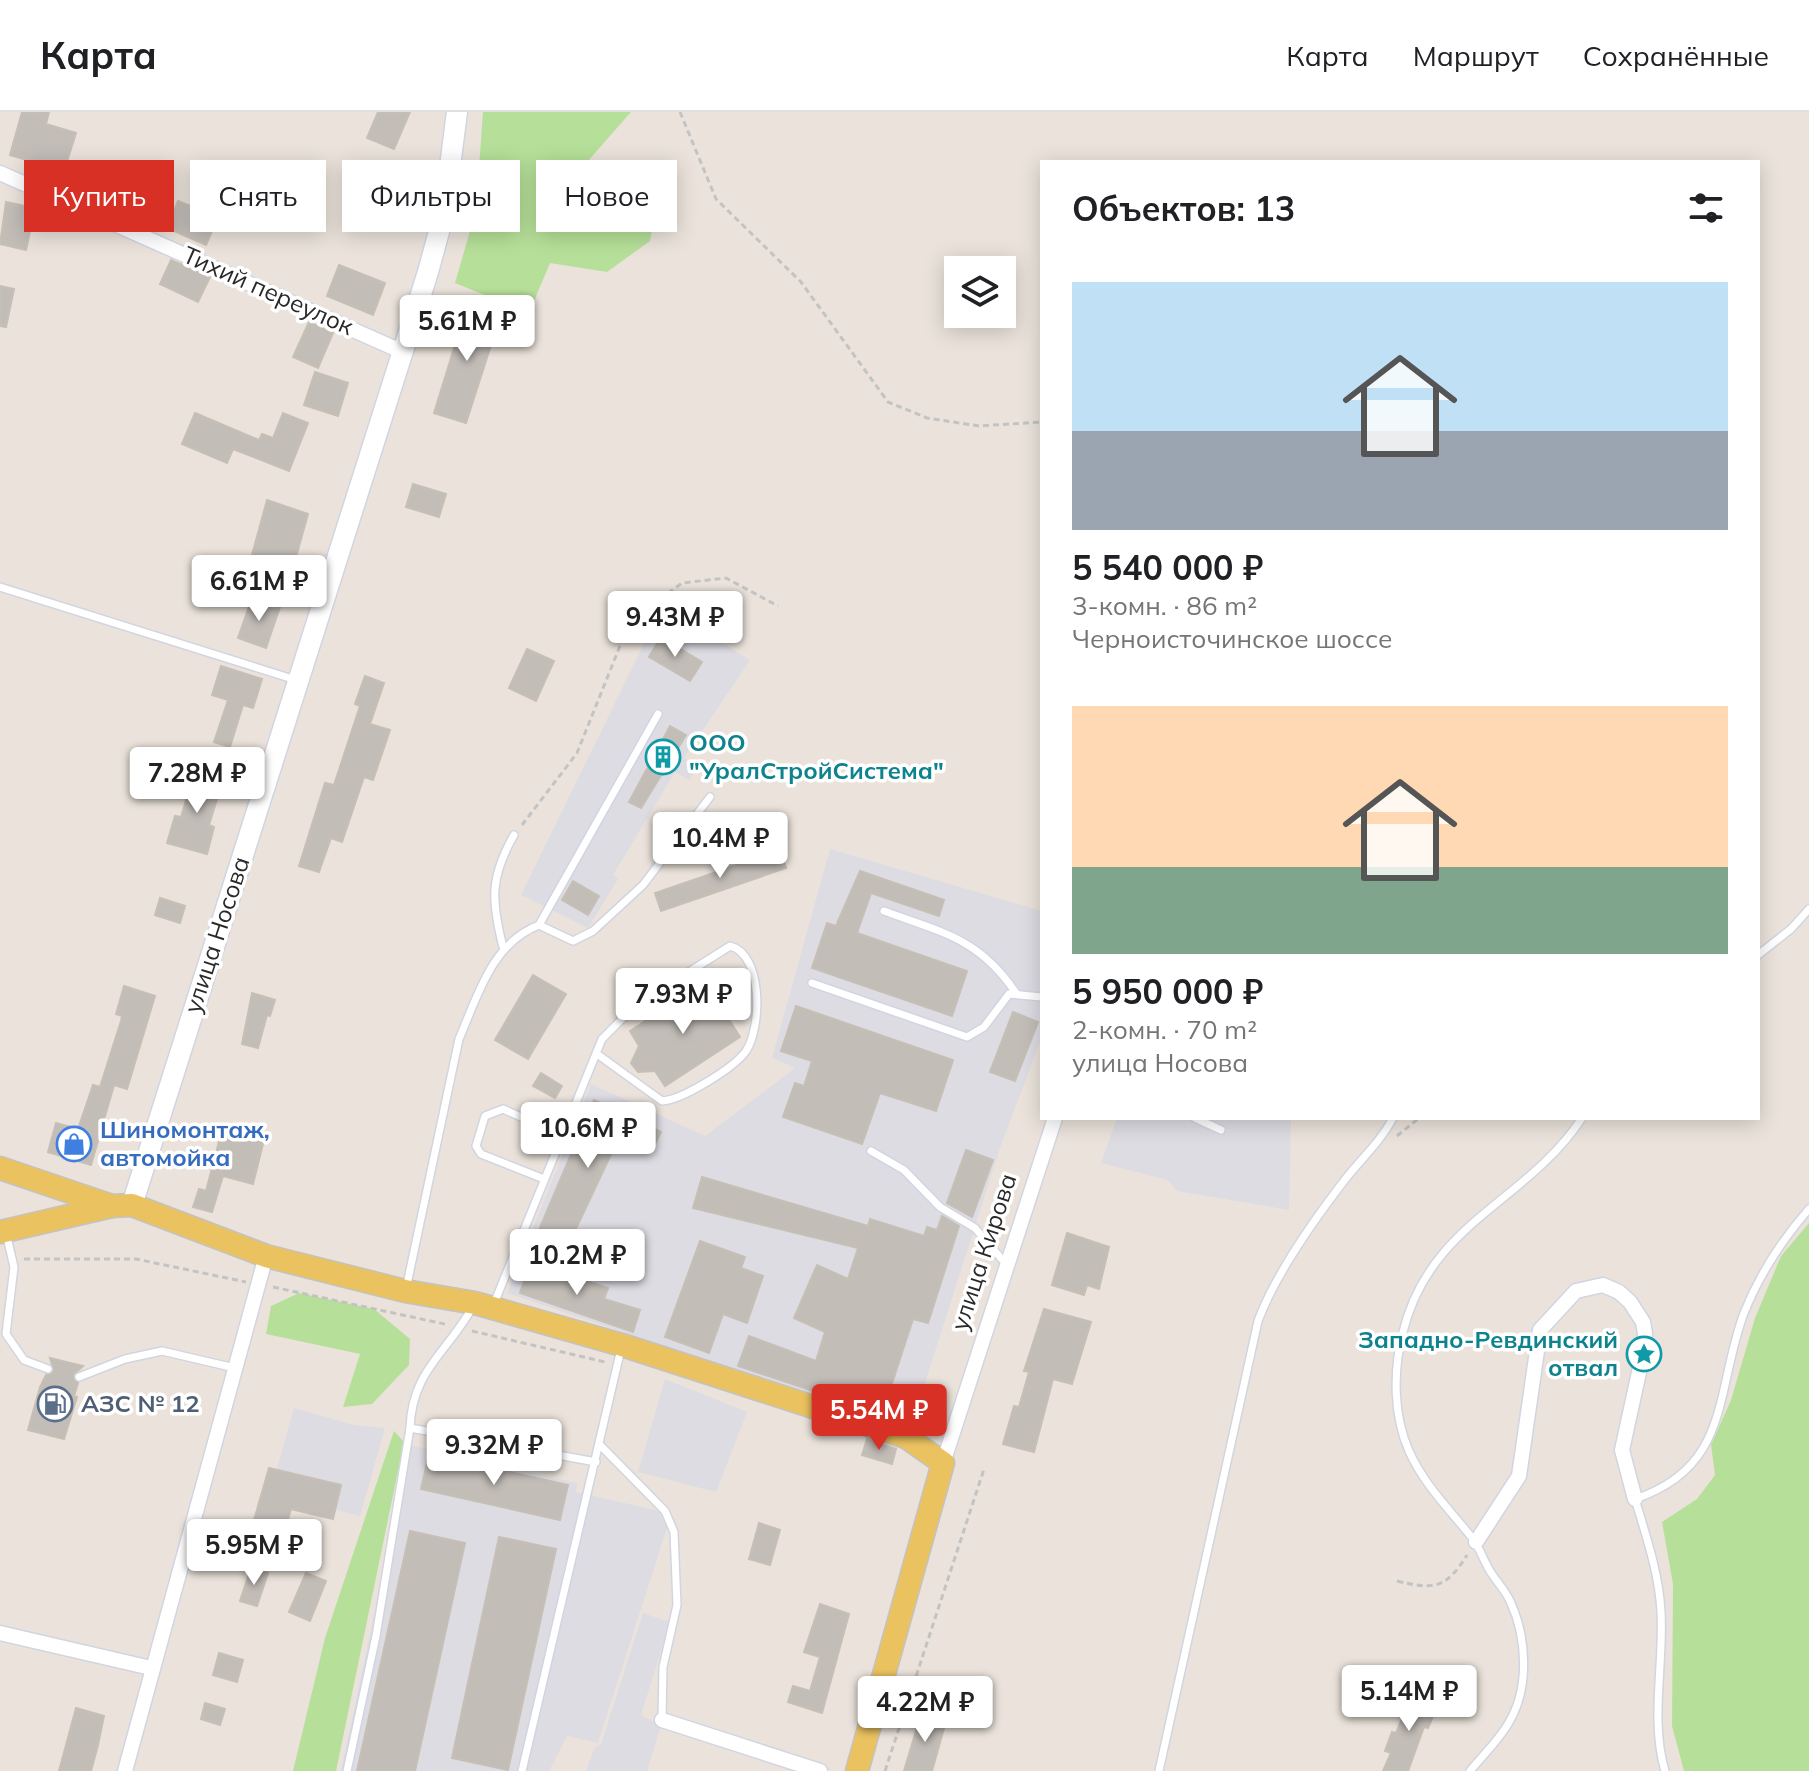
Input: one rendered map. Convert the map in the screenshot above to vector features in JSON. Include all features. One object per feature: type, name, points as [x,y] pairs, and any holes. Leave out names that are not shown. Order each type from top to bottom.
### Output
[{"type":"main road","points":[[0,1168],[266,1256],[405,1291],[484,1305],[620,1355],[906,1437],[943,1463]]},
{"type":"main road","points":[[2,1231],[122,1206]]},
{"type":"main road","name":"улица Кирова","points":[[857,1771],[943,1463]]},
{"type":"street","name":"улица Носова","points":[[122,1206],[298,681],[403,352],[444,213],[457,112]]},
{"type":"street","name":"Тихий переулок","points":[[0,173],[403,352]]},
{"type":"street","name":"улица Кирова","points":[[943,1463],[1054,1120]]},
{"type":"street","points":[[125,1771],[266,1256]]},
{"type":"street","points":[[1476,1542],[1519,1476],[1540,1330],[1576,1291],[1603,1285],[1619,1292],[1643,1322],[1643,1354],[1622,1450],[1635,1499]]},
{"type":"street","points":[[0,1633],[151,1668]]},
{"type":"street","points":[[662,1720],[820,1771]]},
{"type":"lane","points":[[0,587],[298,681]]},
{"type":"lane","points":[[405,1291],[459,1039],[503,947],[518,934],[539,925],[658,714]]},
{"type":"lane","points":[[539,925],[573,941],[593,931],[643,885],[710,797]]},
{"type":"lane","points":[[503,947],[492,894],[500,860],[514,835]]},
{"type":"lane","points":[[1760,953],[1791,929],[1809,909]]},
{"type":"lane","points":[[884,911],[964,941],[984,953],[1016,993]]},
{"type":"lane","points":[[347,1771],[376,1636],[410,1428],[411,1401],[418,1381],[484,1305],[544,1179],[581,1090],[597,1054],[610,1030],[635,1006],[730,946],[747,955],[753,965],[756,1023],[751,1042],[744,1054],[687,1094],[662,1101],[597,1054]]},
{"type":"lane","points":[[812,983],[967,1037],[984,1027],[1002,1000],[1016,993],[1040,997]]},
{"type":"lane","points":[[544,1179],[481,1154],[476,1146],[485,1116],[503,1109],[562,1135]]},
{"type":"lane","points":[[1199,1120],[1221,1130]]},
{"type":"lane","points":[[1159,1771],[1258,1321],[1275,1286],[1312,1227],[1349,1174],[1377,1144],[1392,1120]]},
{"type":"lane","points":[[1470,1771],[1510,1722],[1523,1671],[1521,1630],[1510,1599],[1476,1542],[1442,1503],[1409,1451],[1396,1395],[1403,1332],[1415,1296],[1443,1249],[1550,1159],[1580,1120]]},
{"type":"lane","points":[[871,1151],[904,1170],[940,1207],[975,1228],[1007,1265]]},
{"type":"lane","points":[[1665,1771],[1657,1706],[1661,1611],[1656,1570],[1635,1499],[1657,1492],[1696,1463],[1724,1397],[1749,1303],[1776,1248],[1809,1209]]},
{"type":"lane","points":[[2,1231],[13,1259],[6,1334],[24,1360],[48,1369]]},
{"type":"lane","points":[[79,1377],[125,1359],[162,1351],[237,1369]]},
{"type":"lane","points":[[522,1771],[620,1355]]},
{"type":"lane","points":[[410,1428],[596,1462]]},
{"type":"lane","points":[[601,1446],[665,1511],[674,1532],[677,1605],[663,1667],[662,1720]]},
{"type":"path","points":[[680,112],[716,199],[801,282],[888,402],[927,418],[979,426],[1040,422]]},
{"type":"path","points":[[514,835],[577,753],[630,621],[682,583],[726,578],[778,606]]},
{"type":"path","points":[[1396,1137],[1417,1120]]},
{"type":"path","points":[[13,1259],[136,1259],[461,1328],[620,1355]]},
{"type":"path","points":[[885,1771],[984,1469]]},
{"type":"path","points":[[1397,1581],[1427,1589],[1439,1584],[1450,1578],[1476,1542]]},
{"type":"shaded area","points":[[662,607],[750,660],[684,758],[697,766],[689,780],[675,772],[613,875],[618,879],[588,928],[521,895]]},
{"type":"shaded area","points":[[830,849],[1040,910],[1040,1042],[1000,1148],[910,1430],[507,1293],[591,1084],[705,1136],[795,1068],[772,1058]]},
{"type":"shaded area","points":[[1116,1120],[1291,1120],[1289,1210],[1177,1191],[1168,1180],[1101,1163]]},
{"type":"shaded area","points":[[665,1379],[747,1412],[716,1492],[638,1472]]},
{"type":"shaded area","points":[[294,1408],[354,1425],[385,1428],[360,1516],[317,1505],[268,1500]]},
{"type":"shaded area","points":[[410,1445],[577,1483],[576,1492],[659,1511],[667,1528],[598,1743],[567,1736],[549,1771],[341,1771]]},
{"type":"shaded area","points":[[643,1613],[670,1622],[641,1715],[661,1726],[647,1771],[586,1771],[594,1749],[601,1744]]},
{"type":"green space","points":[[483,112],[631,112],[589,160],[536,160],[536,232],[652,232],[650,241],[607,272],[550,263],[529,313],[455,283],[470,232],[520,232],[520,160],[480,160]]},
{"type":"green space","points":[[1809,1223],[1809,1771],[1684,1771],[1672,1726],[1673,1584],[1662,1522],[1697,1499],[1715,1475],[1711,1445],[1731,1400],[1755,1318],[1781,1256]]},
{"type":"green space","points":[[299,1293],[374,1309],[410,1339],[409,1365],[372,1404],[343,1407],[360,1354],[266,1334],[271,1306]]},
{"type":"green space","points":[[394,1431],[404,1442],[336,1771],[293,1771],[325,1638]]},
{"type":"building","points":[[22,112],[49,112],[46,124],[76,133],[67,160],[27,160],[10,155]]},
{"type":"building","points":[[378,112],[410,112],[394,149],[367,138]]},
{"type":"building","points":[[178,201],[190,206],[190,232],[212,232],[206,245],[174,231],[174,211]]},
{"type":"building","points":[[6,202],[24,206],[24,232],[30,232],[26,250],[0,244]]},
{"type":"building","points":[[171,260],[210,277],[198,302],[160,284]]},
{"type":"building","points":[[339,265],[385,283],[373,315],[327,296]]},
{"type":"building","points":[[0,286],[14,289],[6,327],[0,326]]},
{"type":"building","points":[[468,303],[501,314],[466,423],[434,413]]},
{"type":"building","points":[[309,322],[333,333],[318,368],[293,357]]},
{"type":"building","points":[[315,372],[348,383],[338,416],[304,405]]},
{"type":"building","points":[[195,413],[259,440],[262,434],[273,438],[283,413],[308,423],[289,471],[233,449],[227,463],[182,444]]},
{"type":"building","points":[[413,484],[446,494],[439,517],[406,507]]},
{"type":"building","points":[[267,500],[308,514],[290,579],[249,566]]},
{"type":"building","points":[[252,598],[280,607],[266,648],[238,638]]},
{"type":"building","points":[[661,637],[702,662],[690,681],[649,657]]},
{"type":"building","points":[[527,649],[554,661],[536,701],[509,688]]},
{"type":"building","points":[[221,666],[262,679],[253,708],[243,705],[230,747],[214,742],[228,700],[212,695]]},
{"type":"building","points":[[365,676],[384,683],[370,724],[390,730],[373,780],[364,777],[342,842],[331,838],[319,872],[299,866],[325,783],[334,785],[360,706],[355,704]]},
{"type":"building","name":"ООО \"УралСтройСистема\"","points":[[670,726],[686,735],[641,808],[629,802]]},
{"type":"building","points":[[195,771],[223,780],[209,825],[214,827],[207,854],[167,843],[175,816],[181,817]]},
{"type":"building","points":[[780,850],[786,868],[661,911],[655,893]]},
{"type":"building","points":[[860,871],[944,900],[939,916],[871,893],[857,933],[967,971],[952,1016],[812,968],[827,923],[836,926]]},
{"type":"building","points":[[573,881],[599,896],[588,915],[562,900]]},
{"type":"building","points":[[160,898],[185,906],[180,923],[155,915]]},
{"type":"building","points":[[533,975],[566,994],[528,1059],[495,1040]]},
{"type":"building","points":[[705,982],[740,1037],[665,1086],[655,1071],[638,1072],[631,1063],[639,1046],[630,1031]]},
{"type":"building","points":[[124,986],[155,996],[127,1089],[114,1085],[91,1165],[48,1152],[56,1123],[78,1129],[93,1085],[100,1087],[121,1021],[122,1016],[116,1014]]},
{"type":"building","points":[[252,993],[275,1000],[270,1016],[267,1015],[258,1048],[242,1044]]},
{"type":"building","points":[[796,1006],[953,1060],[936,1111],[880,1093],[862,1144],[783,1117],[795,1083],[804,1086],[812,1061],[781,1051]]},
{"type":"building","points":[[1013,1012],[1038,1022],[1015,1081],[990,1072]]},
{"type":"building","points":[[541,1073],[562,1086],[555,1098],[533,1086]]},
{"type":"building","points":[[594,1100],[661,1132],[653,1148],[621,1133],[566,1250],[536,1237]]},
{"type":"building","points":[[222,1130],[264,1140],[253,1184],[223,1176],[212,1212],[193,1207],[199,1189],[206,1191]]},
{"type":"building","points":[[966,1150],[993,1160],[972,1217],[947,1203]]},
{"type":"building","points":[[702,1177],[868,1226],[870,1219],[924,1236],[927,1227],[937,1230],[942,1216],[959,1226],[928,1323],[913,1319],[882,1414],[738,1366],[749,1336],[816,1361],[825,1332],[794,1318],[817,1265],[848,1279],[858,1248],[693,1208]]},
{"type":"building","points":[[1067,1233],[1109,1247],[1099,1289],[1087,1285],[1084,1295],[1052,1285]]},
{"type":"building","points":[[700,1241],[745,1257],[741,1268],[763,1276],[747,1323],[723,1314],[709,1353],[665,1337]]},
{"type":"building","points":[[531,1262],[608,1288],[604,1299],[640,1310],[633,1332],[520,1293]]},
{"type":"building","points":[[1044,1309],[1091,1322],[1072,1384],[1053,1379],[1034,1452],[1003,1444],[1014,1406],[1019,1407],[1029,1372],[1024,1371]]},
{"type":"building","points":[[50,1358],[83,1366],[73,1375],[78,1383],[74,1396],[77,1397],[64,1439],[28,1430],[40,1387],[46,1375],[54,1371]]},
{"type":"building","points":[[867,1439],[896,1449],[892,1464],[862,1455]]},
{"type":"building","points":[[429,1454],[568,1485],[560,1520],[421,1489]]},
{"type":"building","points":[[269,1468],[341,1485],[333,1519],[291,1509],[281,1543],[250,1534]]},
{"type":"building","points":[[759,1523],[780,1530],[770,1565],[749,1559]]},
{"type":"building","points":[[410,1531],[465,1543],[415,1771],[357,1771]]},
{"type":"building","points":[[499,1537],[556,1549],[508,1770],[452,1758]]},
{"type":"building","points":[[251,1568],[268,1573],[257,1606],[240,1601]]},
{"type":"building","points":[[306,1573],[326,1581],[310,1621],[289,1612]]},
{"type":"building","points":[[820,1604],[849,1614],[822,1713],[788,1702],[793,1686],[810,1691],[820,1657],[804,1652]]},
{"type":"building","points":[[219,1653],[243,1660],[237,1682],[213,1675]]},
{"type":"building","points":[[1413,1693],[1438,1704],[1428,1728],[1424,1727],[1408,1771],[1383,1771],[1391,1753],[1385,1751],[1392,1732],[1396,1733]]},
{"type":"building","points":[[205,1703],[225,1709],[220,1725],[201,1719]]},
{"type":"building","points":[[76,1708],[104,1716],[91,1771],[59,1771]]},
{"type":"building","points":[[921,1714],[946,1721],[932,1771],[904,1771]]},
{"type":"place","name":"ООО \"УралСтройСистема\"","points":[[663,757]]},
{"type":"place","name":"Шиномонтаж, автомойка","points":[[74,1144]]},
{"type":"place","name":"Западно-Ревдинский отвал","points":[[1644,1354]]},
{"type":"place","name":"АЗС № 12","points":[[55,1404]]}]
